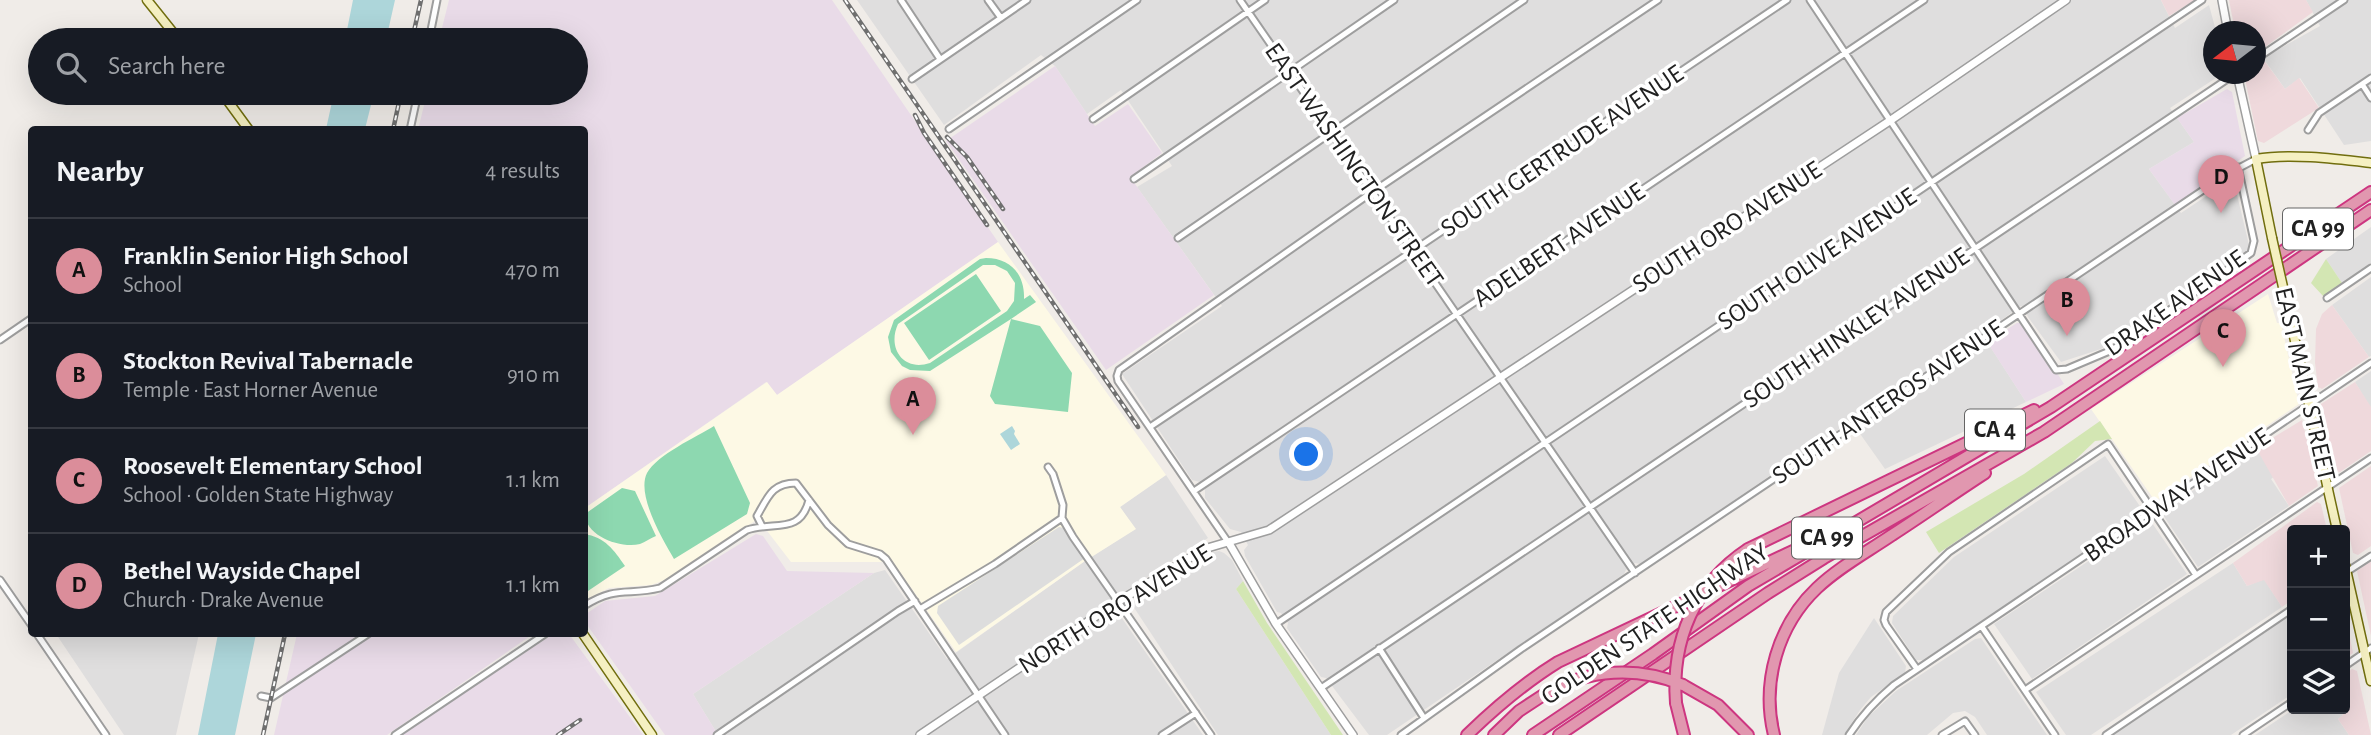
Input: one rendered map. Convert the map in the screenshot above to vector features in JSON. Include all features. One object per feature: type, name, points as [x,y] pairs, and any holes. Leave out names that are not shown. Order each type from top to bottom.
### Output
[{"type":"highway","name":"GOLDEN STATE HIGHWAY","points":[[1533,735],[1748,586],[2031,420],[2131,356],[2371,192]]},
{"type":"highway","name":"GOLDEN STATE HIGHWAY","points":[[1559,735],[1824,558],[2044,432],[2371,210]]},
{"type":"highway","name":"CA 4","points":[[1684,735],[1676,703],[1676,661],[1687,620],[1713,579],[1748,549],[2008,424],[2131,356]]},
{"type":"highway","name":"CA 4","points":[[1774,735],[1769,693],[1773,663],[1790,622],[1806,600],[1834,574],[2044,432]]},
{"type":"highway","points":[[1467,735],[1492,711],[1558,662],[1805,545],[1813,547]]},
{"type":"highway","points":[[1494,735],[1519,711],[1551,690],[1583,677],[1617,672],[1651,675],[1684,685],[1718,705],[1735,719],[1748,735]]},
{"type":"main road","points":[[148,0],[170,28]]},
{"type":"main road","points":[[231,105],[246,126]]},
{"type":"main road","points":[[2256,159],[2316,158],[2370,163]]},
{"type":"main road","name":"EAST MAIN STREET","points":[[2256,159],[2336,525]]},
{"type":"main road","points":[[2350,588],[2368,651],[2371,681]]},
{"type":"main road","points":[[585,637],[652,735]]},
{"type":"street","points":[[432,28],[438,0]]},
{"type":"street","points":[[901,0],[940,59]]},
{"type":"street","points":[[988,0],[1000,18]]},
{"type":"street","points":[[912,79],[1027,0]]},
{"type":"street","points":[[948,129],[1137,0]]},
{"type":"street","name":"EAST WASHINGTON STREET","points":[[1240,0],[1635,573]]},
{"type":"street","points":[[1093,119],[1265,0]]},
{"type":"street","points":[[1134,179],[1394,0]]},
{"type":"street","points":[[1178,238],[1524,0]]},
{"type":"street","points":[[1353,735],[1276,624],[1229,543],[1118,381],[1117,373],[1121,367],[1373,192],[1658,0]]},
{"type":"street","name":"SOUTH GERTRUDE AVENUE","points":[[1150,427],[1787,0]]},
{"type":"street","points":[[1810,0],[2020,313]]},
{"type":"street","name":"ADELBERT AVENUE","points":[[1194,491],[1924,0]]},
{"type":"street","name":"SOUTH ORO AVENUE","points":[[1387,452],[1891,120],[2066,0]]},
{"type":"street","name":"SOUTH OLIVE AVENUE","points":[[1276,624],[2202,0]]},
{"type":"street","points":[[2222,0],[2226,21]]},
{"type":"street","points":[[2266,52],[2344,0]]},
{"type":"street","points":[[2308,130],[2319,113],[2371,78]]},
{"type":"street","name":"SOUTH HINKLEY AVENUE","points":[[1321,688],[2221,84]]},
{"type":"street","name":"EAST MAIN STREET","points":[[2238,84],[2256,159]]},
{"type":"street","points":[[2362,84],[2371,98]]},
{"type":"street","points":[[411,126],[415,105]]},
{"type":"street","name":"SOUTH ANTEROS AVENUE","points":[[1401,735],[1521,649],[2238,167],[2256,159]]},
{"type":"street","name":"DRAKE AVENUE","points":[[2020,313],[2056,370],[2074,366],[2112,350],[2253,249],[2254,241],[2238,167]]},
{"type":"street","points":[[2327,298],[2371,268]]},
{"type":"street","points":[[0,340],[28,321]]},
{"type":"street","name":"BROADWAY AVENUE","points":[[1849,735],[1877,699],[1917,670],[2371,363]]},
{"type":"street","points":[[1917,670],[1886,625],[1886,612],[1949,552],[2108,444],[2196,575]]},
{"type":"street","name":"NORTH ORO AVENUE","points":[[920,735],[1119,601],[1204,549],[1269,530],[1387,452]]},
{"type":"street","points":[[2025,690],[2371,458]]},
{"type":"street","points":[[1048,467],[1063,505],[1062,518],[1211,735]]},
{"type":"street","points":[[747,530],[775,487],[796,483],[828,525],[848,544],[883,556],[1006,735]]},
{"type":"street","points":[[588,604],[607,594],[647,592],[660,588],[747,530],[799,521],[805,515],[809,500]]},
{"type":"street","points":[[757,516],[762,526]]},
{"type":"street","points":[[920,609],[984,571],[1062,518]]},
{"type":"street","points":[[2350,567],[2371,556]]},
{"type":"street","points":[[0,580],[28,620]]},
{"type":"street","points":[[717,735],[915,601]]},
{"type":"street","points":[[2106,735],[2287,611]]},
{"type":"street","points":[[1982,627],[2055,735]]},
{"type":"street","points":[[39,637],[106,735]]},
{"type":"street","points":[[261,696],[271,698],[363,637]]},
{"type":"street","points":[[395,735],[540,637]]},
{"type":"street","points":[[1379,648],[1424,718]]},
{"type":"street","points":[[2350,663],[2368,651]]},
{"type":"street","points":[[2243,735],[2287,705]]},
{"type":"street","points":[[1162,735],[1196,713]]},
{"type":"street","points":[[1942,735],[1965,721],[1975,735]]},
{"type":"shaded area","points":[[449,0],[832,0],[998,242],[777,395],[766,382],[588,506],[588,126],[419,126],[424,105],[588,105],[588,28],[442,28]]},
{"type":"shaded area","points":[[857,0],[2161,0],[2175,28],[2209,5],[2213,21],[2203,21],[2203,84],[2207,84],[2170,108],[2194,142],[2149,169],[2181,213],[2229,181],[2234,182],[2249,245],[2248,251],[2101,349],[2061,362],[2021,306],[1982,334],[2026,402],[1885,469],[1851,421],[1640,564],[1635,563],[1624,574],[1387,735],[1369,735],[1326,678],[1321,677],[1287,628],[1288,623],[1281,613],[1277,612],[1245,556],[1244,550],[1248,545],[1241,532],[1230,529],[1205,498],[1205,490],[1200,482],[1192,480],[1122,374],[1222,306],[1137,187],[1172,166],[1121,90],[1087,114],[1055,66],[1041,55],[944,125]]},
{"type":"shaded area","points":[[2161,0],[2195,0],[2169,16]]},
{"type":"shaded area","points":[[2229,0],[2306,0],[2313,12],[2266,46],[2266,21],[2233,21]]},
{"type":"shaded area","points":[[2306,0],[2371,0],[2371,141],[2344,145],[2300,78],[2285,89],[2266,62],[2266,56],[2320,26]]},
{"type":"shaded area","points":[[2266,63],[2285,89],[2299,78],[2319,108],[2264,143],[2258,141],[2246,84],[2266,84]]},
{"type":"shaded area","points":[[1055,66],[1095,126],[1128,104],[1162,153],[1130,177],[1214,295],[1106,370],[946,141]]},
{"type":"shaded area","points":[[2227,89],[2232,92],[2245,156],[2175,205],[2149,169],[2194,142],[2177,118]]},
{"type":"shaded area","points":[[2371,227],[2371,263],[2342,283],[2326,259]]},
{"type":"shaded area","points":[[998,242],[1166,475],[1120,507],[1136,529],[1085,561],[956,652],[893,562],[791,562],[758,519],[665,580],[651,585],[609,588],[588,598],[588,506],[767,382],[777,395]]},
{"type":"shaded area","points":[[2371,277],[2371,356],[2369,357],[2332,305]]},
{"type":"shaded area","points":[[2268,294],[2277,323],[2281,323],[2299,404],[2155,501],[2091,409]]},
{"type":"shaded area","points":[[2332,305],[2369,357],[2322,389],[2318,387],[2315,363],[2316,329],[2322,314]]},
{"type":"shaded area","points":[[2021,323],[2049,367],[2064,384],[2026,402],[1987,342]]},
{"type":"shaded area","points":[[2371,371],[2371,409],[2355,382]]},
{"type":"shaded area","points":[[2355,382],[2371,407],[2371,451],[2340,472],[2335,471],[2321,404]]},
{"type":"shaded area","points":[[2302,420],[2318,486],[2289,506],[2256,448]]},
{"type":"shaded area","points":[[2256,448],[2275,476],[2271,479],[2289,506],[2198,567],[2161,512]]},
{"type":"shaded area","points":[[2105,456],[2144,512],[1923,660],[1916,660],[1892,623],[1893,616],[1954,557]]},
{"type":"shaded area","points":[[2371,466],[2371,546],[2358,555],[2353,553],[2350,525],[2347,525],[2339,488]]},
{"type":"shaded area","points":[[1166,475],[1208,538],[1110,601],[1203,735],[718,735],[693,694],[874,573],[885,570],[947,659],[1085,561],[1135,529],[1120,507]]},
{"type":"shaded area","points":[[2317,502],[2321,504],[2326,525],[2287,525],[2287,604],[2282,607],[2264,580],[2247,586],[2233,563]]},
{"type":"shaded area","points":[[2150,520],[2187,574],[2032,679],[1994,624]]},
{"type":"shaded area","points":[[1059,527],[1064,528],[1085,558],[959,645],[937,613],[938,606]]},
{"type":"shaded area","points":[[756,534],[763,536],[787,571],[874,573],[693,694],[718,735],[665,735],[588,626],[588,613],[605,601],[655,596]]},
{"type":"shaded area","points":[[1219,551],[1232,560],[1243,581],[1236,589],[1331,735],[1218,735],[1131,603],[1213,552]]},
{"type":"shaded area","points":[[2371,561],[2371,636],[2357,571]]},
{"type":"shaded area","points":[[2233,563],[2247,586],[2264,579],[2282,607],[2091,735],[2066,735],[2036,692]]},
{"type":"shaded area","points":[[2287,617],[2287,697],[2231,735],[2114,735]]},
{"type":"shaded area","points":[[1874,618],[1906,666],[1905,673],[1871,697],[1844,735],[1822,735],[1839,673]]},
{"type":"shaded area","points":[[58,637],[198,637],[176,735],[124,735]]},
{"type":"shaded area","points":[[296,637],[529,637],[387,735],[274,735]]},
{"type":"shaded area","points":[[548,637],[571,637],[643,735],[401,735]]},
{"type":"shaded area","points":[[1981,638],[2047,735],[1987,735],[1975,717],[1965,711],[1953,713],[1927,735],[1856,735],[1868,717],[1896,691],[1975,639]]},
{"type":"shaded area","points":[[2350,670],[2357,671],[2371,735],[2349,735],[2338,719],[2342,714],[2350,714]]},
{"type":"shaded area","points":[[2287,714],[2342,714],[2338,719],[2349,735],[2255,735]]},
{"type":"green space","points":[[980,259],[995,259],[1009,265],[1019,275],[1024,299],[1030,295],[1036,302],[930,371],[910,370],[902,366],[891,352],[888,337],[894,320]],"holes":[[[983,265],[995,265],[1007,271],[1015,283],[1014,301],[1007,311],[930,363],[920,365],[905,361],[896,349],[895,333],[898,324]]]},
{"type":"green space","points":[[2326,259],[2342,283],[2323,296],[2311,283]]},
{"type":"green space","points":[[976,274],[1001,311],[929,360],[904,323]]},
{"type":"green space","points":[[1011,319],[1040,326],[1072,373],[1068,412],[995,404],[990,396]]},
{"type":"green space","points":[[2100,421],[2112,439],[2095,441],[2072,463],[1939,553],[1926,532],[2024,474]]},
{"type":"green space","points":[[714,426],[750,503],[747,514],[674,559],[648,505],[645,493],[647,473],[668,453]]},
{"type":"green space","points":[[622,488],[635,491],[656,536],[640,544],[614,543],[591,529],[588,512]]},
{"type":"green space","points":[[588,535],[603,541],[625,566],[588,591]]},
{"type":"green space","points":[[1243,581],[1267,623],[1343,735],[1331,735],[1236,589]]},
{"type":"water","points":[[353,0],[395,0],[389,28],[347,28]]},
{"type":"water","points":[[331,105],[371,105],[366,126],[327,126]]},
{"type":"water","points":[[1012,426],[1020,444],[1011,450],[1000,434]]},
{"type":"water","points":[[217,637],[255,637],[235,735],[198,735]]},
{"type":"railway","points":[[415,28],[421,0]]},
{"type":"railway","points":[[845,0],[1138,427]]},
{"type":"railway","points":[[394,126],[398,105]]},
{"type":"railway","points":[[915,115],[924,133],[987,225]]},
{"type":"railway","points":[[947,137],[967,157],[1003,209]]},
{"type":"railway","points":[[263,735],[284,637]]},
{"type":"railway","points":[[558,735],[580,720]]},
{"type":"place","name":"Bethel Wayside Chapel","points":[[2221,213]]},
{"type":"place","name":"Stockton Revival Tabernacle","points":[[2067,336]]},
{"type":"place","name":"Roosevelt Elementary School","points":[[2223,367]]},
{"type":"place","name":"Franklin Senior High School","points":[[913,435]]}]
